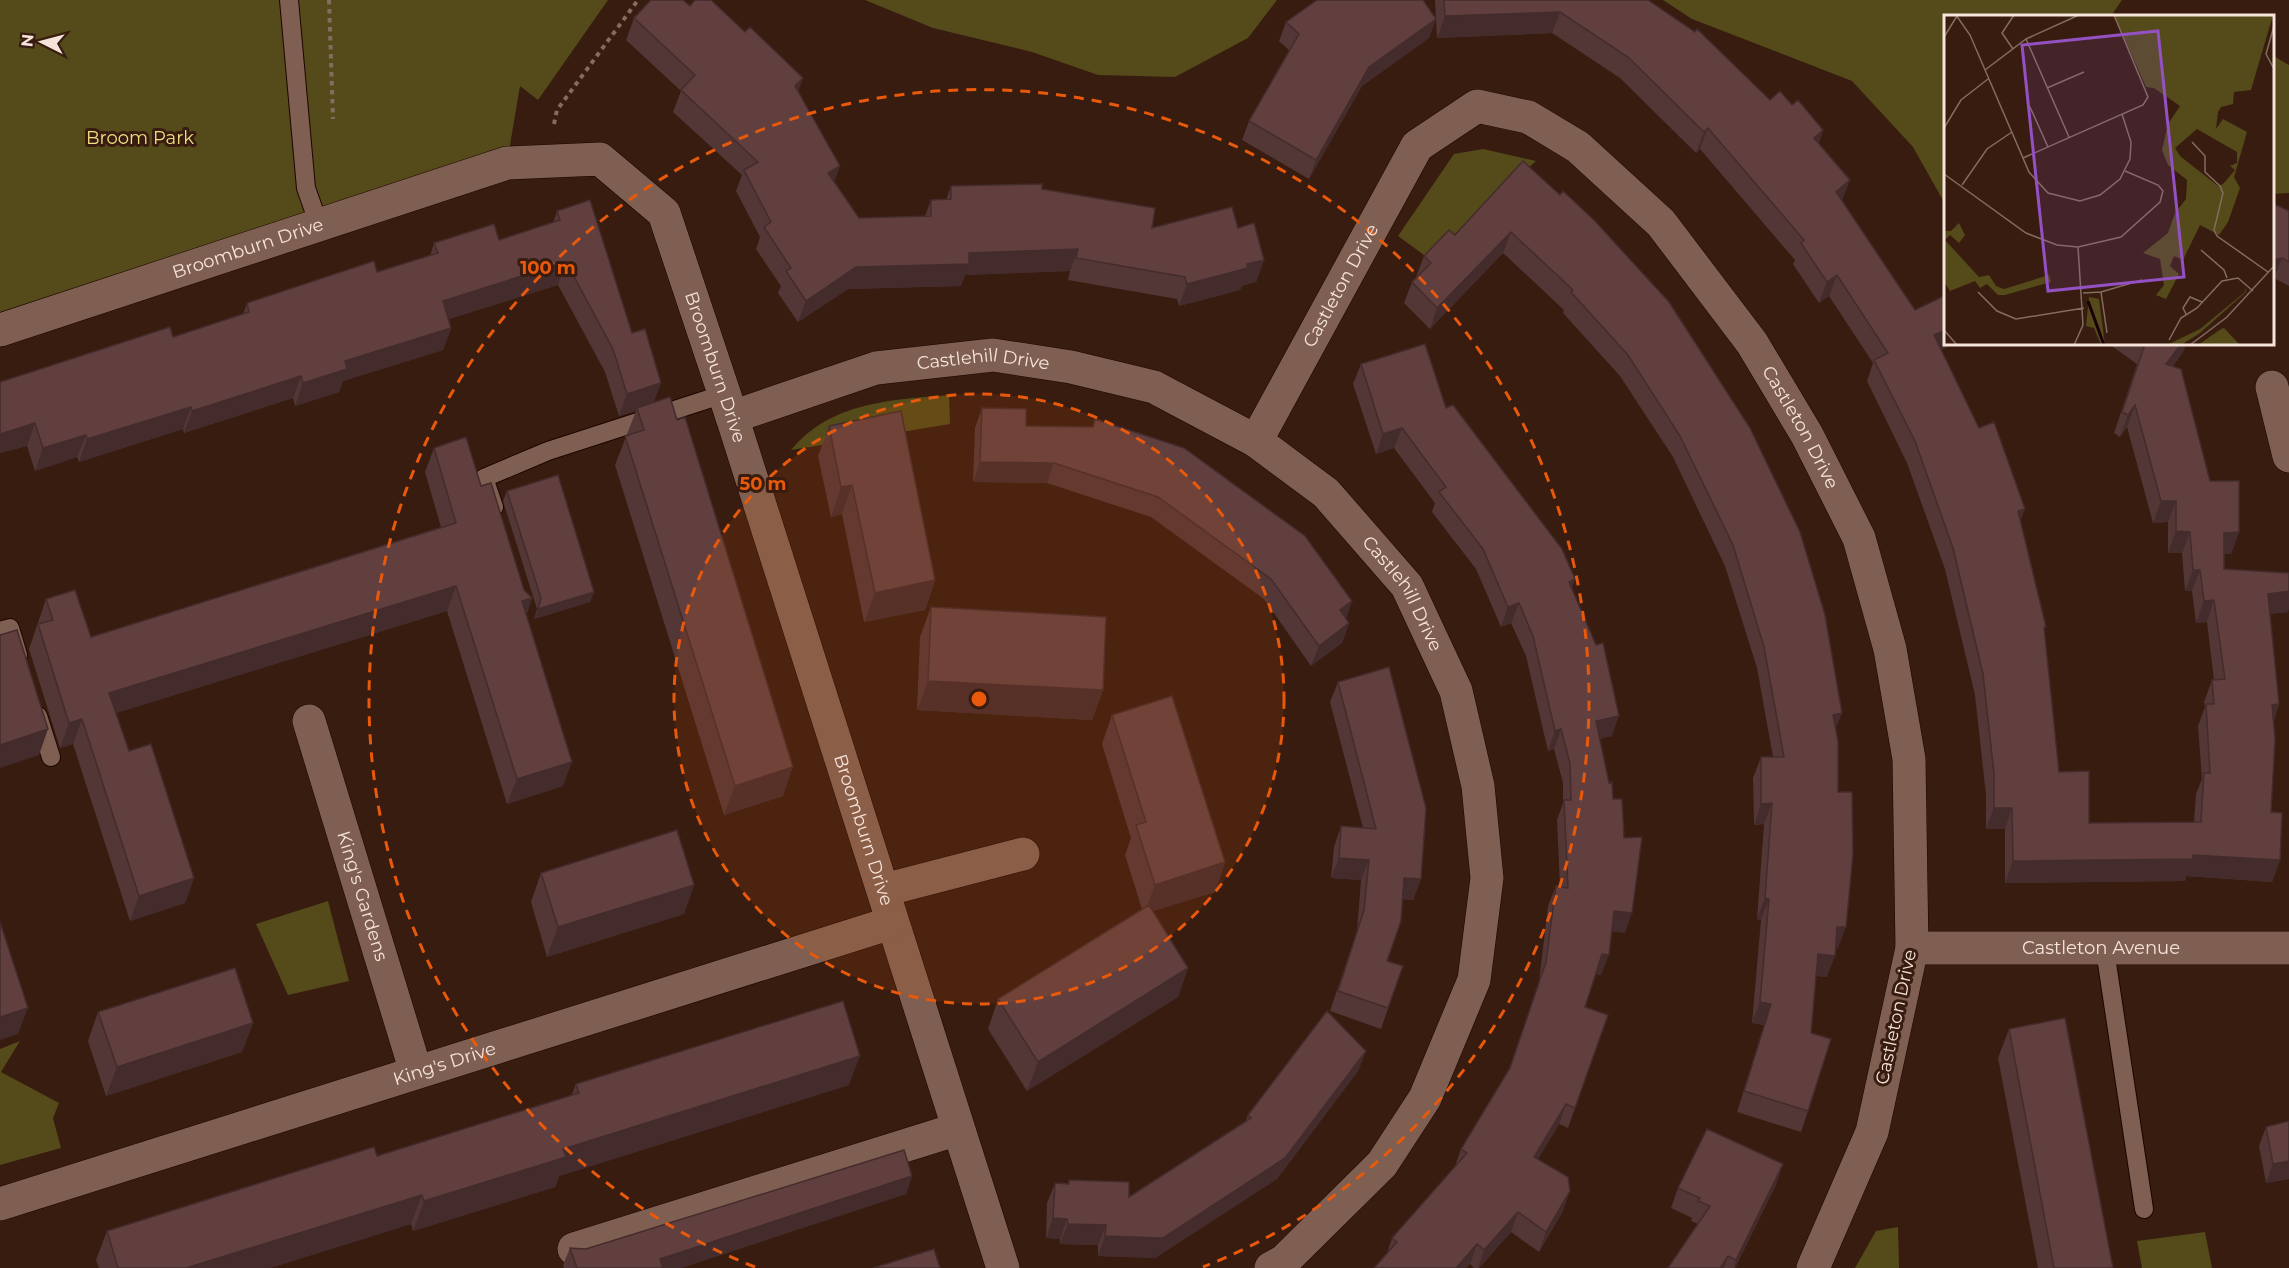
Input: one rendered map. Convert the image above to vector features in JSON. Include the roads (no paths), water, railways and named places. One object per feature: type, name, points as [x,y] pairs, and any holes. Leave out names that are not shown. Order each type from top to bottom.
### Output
[{"type":"street","name":"Castleton Drive","points":[[1256,441],[1417,146],[1477,106],[1528,117],[1578,147],[1660,223],[1752,343],[1807,435],[1859,538],[1890,649],[1909,759],[1912,948],[1872,1132],[1813,1268]]},
{"type":"street","name":"Broomburn Drive","points":[[0,330],[507,164],[547,160],[600,159],[664,213],[884,890],[891,923],[1003,1268]]},
{"type":"street","name":"Castlehill Drive","points":[[728,405],[876,368],[993,356],[1071,367],[1154,387],[1256,441],[1326,493],[1407,586],[1456,691],[1478,786],[1486,878],[1474,980],[1425,1098],[1382,1164],[1284,1261],[1271,1268]]},
{"type":"street","points":[[2272,387],[2289,456]]},
{"type":"street","name":"King's Gardens","points":[[309,721],[416,1072]]},
{"type":"street","points":[[884,890],[1023,854]]},
{"type":"street","name":"King's Drive","points":[[0,1204],[891,923]]},
{"type":"street","name":"Castleton Avenue","points":[[1912,948],[2104,950],[2289,948]]},
{"type":"street","points":[[574,1249],[958,1129]]},
{"type":"lane","points":[[289,0],[306,188],[319,225]]},
{"type":"lane","points":[[498,522],[484,477],[548,451],[728,405]]},
{"type":"lane","points":[[0,631],[10,628],[23,671]]},
{"type":"lane","points":[[34,703],[51,757]]},
{"type":"lane","points":[[2104,950],[2144,1209]]},
{"type":"park label","name":"Broom Park","points":[[140,138]]}]
